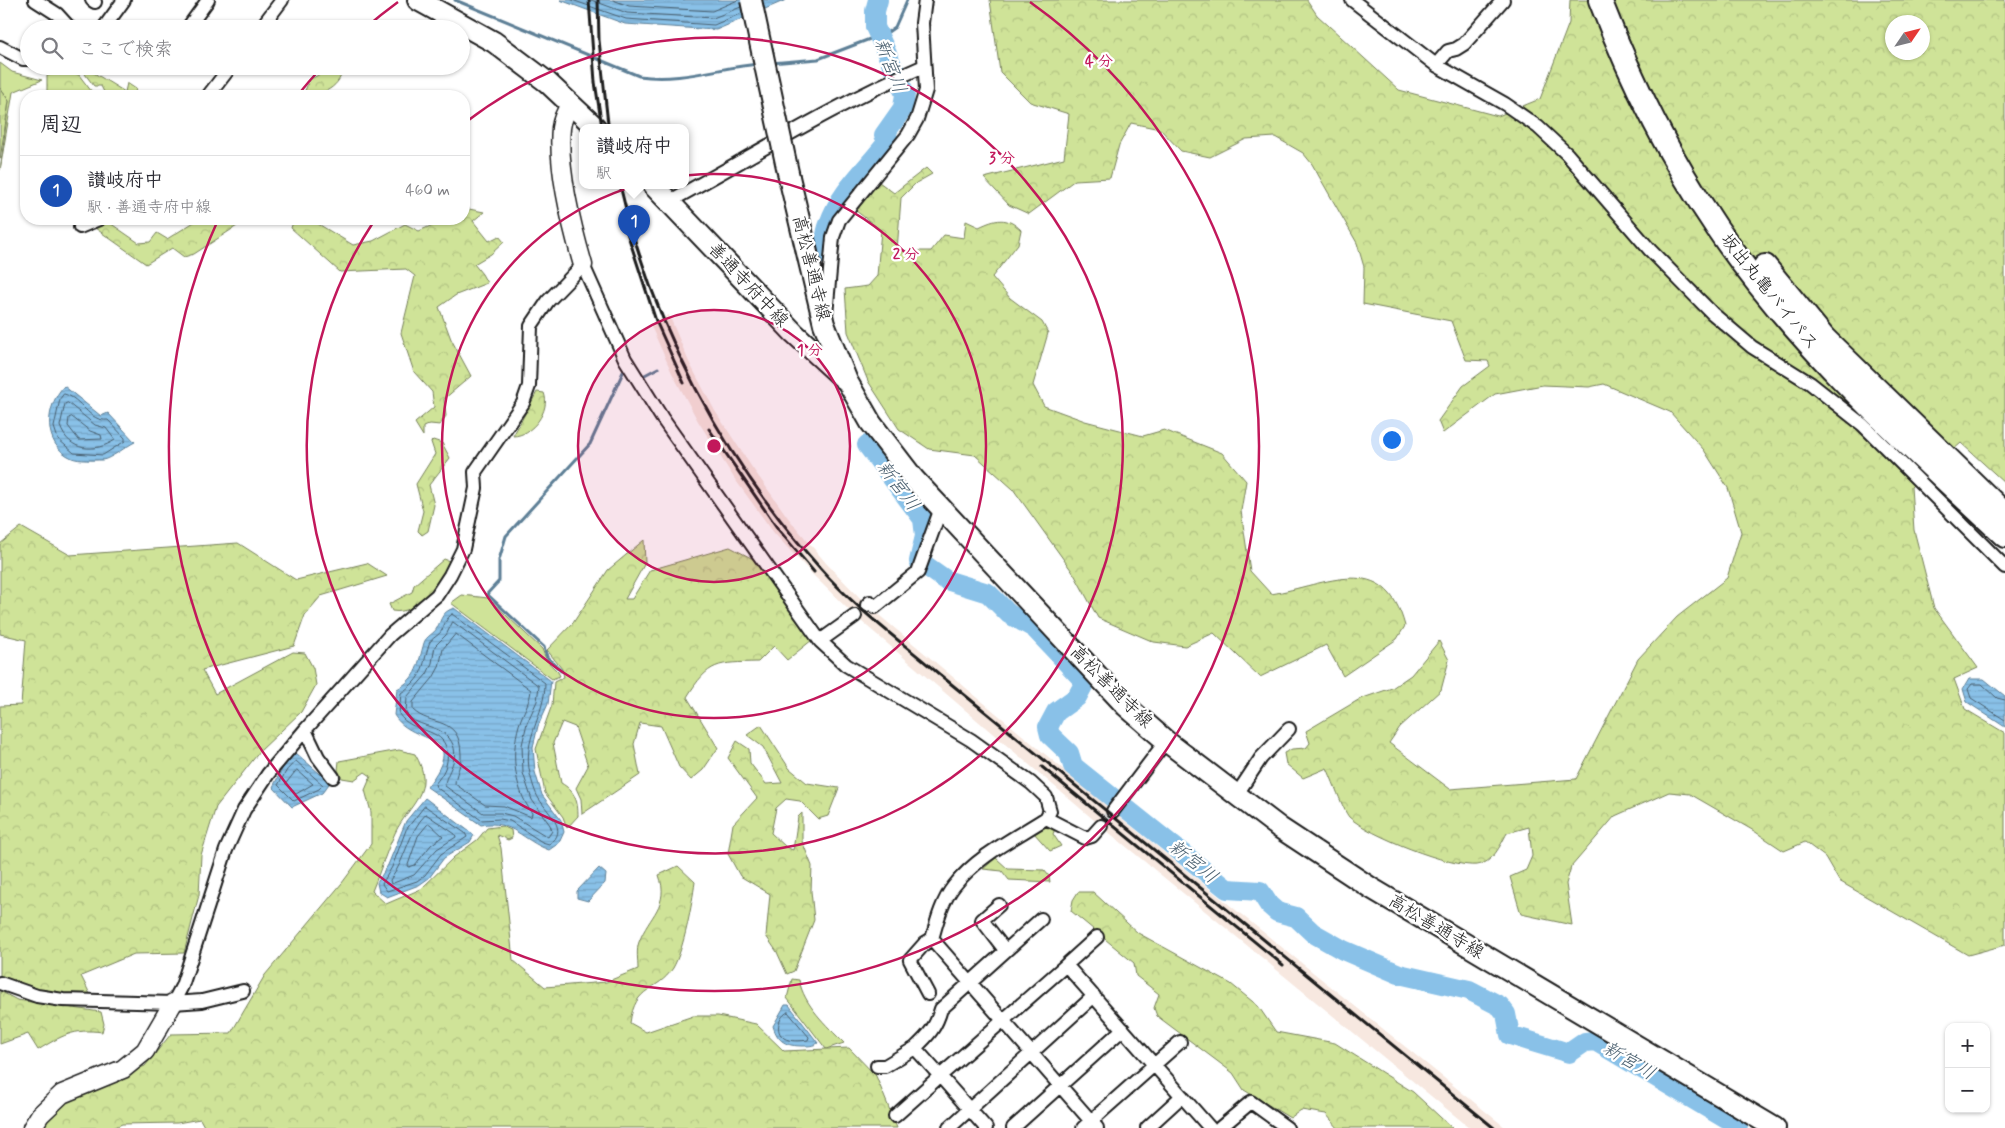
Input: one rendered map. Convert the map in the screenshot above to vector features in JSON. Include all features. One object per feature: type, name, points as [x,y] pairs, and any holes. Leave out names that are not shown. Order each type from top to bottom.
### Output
[{"type":"highway","name":"坂出丸亀バイパス","points":[[1600,0],[1645,107],[1670,153],[1717,229],[1780,312],[1875,412],[2005,536]]},
{"type":"highway","name":"坂出丸亀バイパス","points":[[1616,0],[1658,98],[1683,145],[1730,220],[1818,331],[1875,412],[2005,514]]},
{"type":"main road","points":[[418,0],[454,20]]},
{"type":"main road","name":"高松善通寺線","points":[[751,0],[789,178],[824,324],[847,381],[871,423],[903,467],[1126,706],[1166,741],[1280,828],[1371,888],[1775,1128]]},
{"type":"main road","points":[[470,29],[494,42],[571,103],[592,124]]},
{"type":"main road","name":"善通寺府中線","points":[[657,189],[801,340],[847,381]]},
{"type":"main road","points":[[801,340],[811,339],[824,324]]},
{"type":"street","points":[[35,0],[57,14],[62,20]]},
{"type":"street","points":[[110,20],[124,0]]},
{"type":"street","points":[[194,20],[208,0]]},
{"type":"street","points":[[267,20],[282,0]]},
{"type":"street","points":[[824,324],[834,236],[839,220],[908,135],[917,119],[926,90],[922,23],[925,0]]},
{"type":"street","points":[[1352,0],[1436,65],[1505,104],[1538,127],[1567,154],[1650,250],[1712,313],[1752,347],[1810,383],[1875,412],[2005,568]]},
{"type":"street","points":[[1436,65],[1448,51],[1464,44],[1503,0]]},
{"type":"street","points":[[0,47],[20,57]]},
{"type":"street","points":[[670,201],[756,155],[828,112],[924,66]]},
{"type":"street","points":[[213,90],[224,75]]},
{"type":"street","points":[[571,103],[564,114],[561,128],[561,155],[569,209],[583,265],[625,359],[662,418],[820,641],[846,665],[971,740],[1031,783],[1046,797],[1050,811],[1046,818],[963,875],[946,900],[932,939],[925,943],[910,960],[928,994]]},
{"type":"street","points":[[80,227],[85,225]]},
{"type":"street","points":[[32,1128],[40,1115],[62,1094],[123,1069],[145,1051],[182,986],[226,850],[244,810],[268,774],[305,730],[390,635],[437,595],[450,575],[463,549],[476,488],[475,472],[524,403],[529,386],[531,326],[548,301],[583,265]]},
{"type":"street","points":[[867,605],[870,602],[875,607],[918,572],[923,563],[941,508]]},
{"type":"street","points":[[820,641],[855,616]]},
{"type":"street","points":[[1237,794],[1261,758],[1289,729]]},
{"type":"street","points":[[305,730],[318,757],[333,777]]},
{"type":"street","points":[[1118,805],[1166,741]]},
{"type":"street","points":[[1046,818],[1084,838],[1092,836],[1101,826]]},
{"type":"street","points":[[999,905],[982,920],[1005,950]]},
{"type":"street","points":[[877,1066],[886,1066],[915,1048],[931,1034],[937,1026],[941,1009],[1005,950],[1041,920]]},
{"type":"street","points":[[895,1116],[1097,937]]},
{"type":"street","points":[[932,939],[1060,1086],[1091,1126],[1180,1042]]},
{"type":"street","points":[[1066,964],[1210,1128]]},
{"type":"street","points":[[0,983],[37,996],[63,1000],[173,1003],[202,1001],[243,991]]},
{"type":"street","points":[[949,1128],[1094,996]]},
{"type":"street","points":[[1013,1128],[1123,1030]]},
{"type":"street","points":[[915,1048],[986,1128]]},
{"type":"street","points":[[1147,1128],[1182,1096]]},
{"type":"street","points":[[1220,1128],[1251,1102],[1287,1128]]},
{"type":"shaded area","points":[[669,315],[689,362],[715,411],[751,466],[789,519],[826,563],[867,605],[1113,811],[1506,1128],[1470,1128],[1101,826],[855,616],[774,533],[734,478],[698,421],[672,373],[650,324]]},
{"type":"green space","points":[[990,0],[1307,0],[1317,15],[1399,90],[1498,116],[1540,99],[1569,23],[1570,0],[2005,0],[2005,483],[1961,443],[1911,487],[1914,530],[1934,608],[1978,668],[1954,679],[1965,709],[2005,733],[2005,945],[1968,955],[1839,881],[1825,857],[1805,842],[1784,851],[1754,831],[1690,794],[1669,792],[1615,816],[1571,867],[1566,884],[1572,925],[1521,914],[1510,877],[1526,870],[1532,856],[1529,827],[1507,833],[1492,857],[1483,864],[1465,865],[1449,861],[1391,841],[1373,833],[1349,817],[1327,768],[1303,778],[1286,764],[1284,753],[1292,749],[1306,748],[1310,743],[1306,731],[1360,699],[1392,688],[1411,675],[1439,641],[1449,660],[1441,690],[1400,727],[1389,743],[1450,789],[1576,779],[1638,659],[1677,617],[1727,578],[1741,532],[1728,488],[1704,450],[1670,412],[1604,384],[1589,387],[1543,385],[1495,394],[1443,433],[1438,421],[1463,386],[1490,366],[1488,361],[1466,360],[1451,321],[1363,304],[1364,267],[1357,243],[1312,164],[1303,153],[1275,137],[1246,139],[1210,157],[1181,151],[1160,129],[1131,123],[1119,145],[1110,178],[1075,180],[1029,214],[1009,205],[984,178],[1064,158],[1069,114],[1030,102],[1000,72]]},
{"type":"green space","points":[[0,63],[12,72],[42,80],[13,92],[0,170],[9,101],[0,88]]},
{"type":"green space","points":[[79,75],[90,90],[47,90],[47,76]]},
{"type":"green space","points":[[86,75],[97,75],[122,90],[103,90],[101,86],[94,86]]},
{"type":"green space","points":[[318,75],[341,75],[335,85],[328,90],[305,90],[309,80]]},
{"type":"green space","points":[[127,83],[136,89],[125,90]]},
{"type":"green space","points":[[0,88],[9,101],[0,159]]},
{"type":"green space","points":[[926,168],[932,174],[916,183],[901,198],[897,251],[931,251],[944,235],[964,238],[966,221],[979,227],[1001,220],[1011,222],[1021,230],[1018,244],[992,277],[1010,298],[1042,322],[1048,333],[1033,385],[1044,406],[1085,421],[1143,436],[1164,430],[1222,453],[1246,481],[1241,511],[1250,571],[1271,594],[1332,580],[1351,578],[1368,580],[1383,588],[1396,602],[1405,626],[1397,639],[1343,676],[1326,645],[1260,677],[1214,633],[1185,646],[1154,642],[1098,618],[1074,574],[1013,489],[975,455],[929,449],[899,429],[868,381],[848,332],[845,289],[868,286],[877,276],[881,230],[856,211],[879,182],[894,193]]},
{"type":"green space","points":[[470,209],[484,212],[473,221],[489,241],[499,236],[504,242],[491,254],[474,264],[487,283],[456,295],[439,307],[451,339],[471,376],[444,399],[446,416],[440,425],[430,424],[423,427],[423,436],[415,423],[434,407],[432,392],[414,372],[401,333],[415,276],[406,269],[340,272],[291,228],[292,225],[320,225],[353,245],[373,241],[403,225],[419,231],[433,225],[470,225]]},
{"type":"green space","points":[[93,225],[113,225],[139,243],[150,242],[157,233],[167,239],[189,225],[237,226],[194,254],[184,257],[172,248],[146,264]]},
{"type":"green space","points":[[537,392],[544,393],[545,407],[542,414],[527,432],[513,436]]},
{"type":"green space","points":[[433,440],[442,443],[450,458],[429,485],[434,505],[428,531],[422,535],[418,531],[423,511],[416,484],[435,454],[431,442]]},
{"type":"green space","points":[[21,527],[70,555],[238,543],[296,580],[367,563],[387,576],[321,596],[305,615],[294,646],[202,670],[215,694],[293,652],[305,653],[313,668],[316,685],[301,712],[260,751],[216,807],[201,855],[199,895],[184,953],[134,954],[81,976],[92,998],[45,991],[22,985],[0,976],[0,706],[21,705],[26,640],[0,634],[0,544]]},
{"type":"green space","points":[[644,540],[645,563],[625,599],[632,599],[650,570],[730,547],[755,560],[812,640],[787,660],[774,646],[758,662],[716,666],[702,676],[687,697],[718,748],[703,770],[691,780],[679,767],[661,726],[640,723],[634,744],[640,775],[582,814],[581,799],[576,788],[588,766],[575,727],[562,722],[553,743],[561,783],[573,793],[578,811],[578,816],[567,828],[563,817],[545,793],[536,749],[552,705],[554,682],[564,677],[562,669],[547,650],[573,623],[608,570]]},
{"type":"green space","points":[[444,559],[452,562],[428,596],[411,608],[402,611],[392,611],[389,604],[412,592],[414,585]]},
{"type":"green space","points":[[462,595],[488,598],[542,649],[547,661],[560,676],[552,679],[451,603]]},
{"type":"green space","points":[[761,725],[789,768],[807,783],[839,788],[828,816],[818,819],[800,801],[786,799],[776,808],[771,833],[786,847],[793,850],[798,817],[802,813],[802,841],[812,866],[811,891],[814,920],[794,971],[787,974],[777,952],[766,936],[770,894],[740,876],[728,854],[733,824],[757,798],[728,758],[737,741],[749,749],[750,763],[766,784],[782,783],[763,747],[747,735]]},
{"type":"green space","points":[[399,750],[415,754],[421,767],[423,778],[422,788],[395,833],[372,891],[386,904],[421,889],[454,857],[477,840],[487,828],[502,826],[511,830],[512,838],[508,840],[497,835],[501,848],[513,960],[545,987],[606,982],[638,969],[638,945],[657,910],[662,895],[659,875],[678,866],[695,882],[690,914],[681,950],[667,976],[647,990],[637,1001],[630,1023],[646,1032],[693,1016],[718,1016],[756,1024],[784,1051],[849,1048],[876,1076],[897,1128],[205,1128],[200,1119],[177,1123],[122,1124],[113,1128],[39,1128],[62,1101],[145,1066],[171,1034],[231,1033],[265,975],[342,883],[371,844],[371,812],[365,790],[371,776],[365,772],[354,780],[342,778],[338,770],[339,761]]},
{"type":"green space","points":[[1045,826],[1055,829],[1053,834],[1061,846],[1050,851],[1034,833]]},
{"type":"green space","points":[[996,858],[1008,869],[1044,870],[1049,876],[1050,882],[1009,880],[1002,871],[983,869]]},
{"type":"green space","points":[[1078,892],[1093,892],[1138,933],[1231,984],[1258,1006],[1276,1032],[1335,1043],[1413,1092],[1452,1128],[1338,1128],[1326,1114],[1301,1110],[1290,1118],[1244,1090],[1233,1073],[1157,1016],[1154,1008],[1159,994],[1136,976],[1134,963],[1071,911],[1073,900]]},
{"type":"green space","points":[[792,979],[799,980],[811,1006],[823,1022],[844,1043],[826,1049],[787,998]]},
{"type":"green space","points":[[0,991],[17,1000],[101,1012],[104,1024],[102,1032],[83,1031],[68,1034],[38,1050],[28,1034],[0,1044]]},
{"type":"water","points":[[560,0],[786,0],[716,30],[625,24]]},
{"type":"water","points":[[874,0],[881,0],[880,27],[895,69],[891,71],[874,28]]},
{"type":"water","points":[[64,386],[101,416],[108,413],[135,442],[109,458],[102,460],[75,459],[62,452],[55,444],[51,435],[50,414],[58,394]]},
{"type":"water","points":[[454,608],[551,681],[548,704],[538,726],[533,747],[535,772],[542,795],[561,820],[564,832],[559,843],[549,850],[501,825],[481,825],[427,787],[439,769],[443,756],[441,747],[434,741],[413,732],[394,715],[397,689],[404,685],[413,675],[425,641],[436,630],[445,613]]},
{"type":"water","points":[[1969,679],[1984,679],[2005,696],[2005,727],[1967,702],[1963,689]]},
{"type":"water","points":[[296,753],[327,780],[329,784],[322,793],[292,807],[273,787],[283,767]]},
{"type":"water","points":[[425,798],[474,835],[470,842],[444,858],[429,878],[419,885],[387,897],[379,892],[377,883],[388,865],[406,821]]},
{"type":"water","points":[[599,868],[606,874],[605,883],[588,901],[577,898],[577,891]]},
{"type":"water","points":[[785,1005],[789,1005],[818,1043],[811,1046],[797,1046],[787,1044],[777,1036],[773,1026]]},
{"type":"waterway","points":[[455,0],[639,76],[684,76],[758,64]]},
{"type":"waterway","name":"新宮川","points":[[823,254],[827,231],[840,201],[889,140],[884,135],[903,108],[905,94],[875,27],[875,11],[878,0]]},
{"type":"waterway","points":[[771,63],[818,59],[888,32],[895,27],[907,0]]},
{"type":"waterway","points":[[641,377],[658,368]]},
{"type":"waterway","points":[[561,671],[547,657],[544,647],[487,594],[499,581],[499,560],[506,536],[590,444],[624,370],[626,372]]},
{"type":"waterway","name":"新宮川","points":[[867,445],[923,519],[925,536],[919,561],[946,580],[988,593],[1009,614],[1034,628],[1085,682],[1077,697],[1056,712],[1048,727],[1050,735],[1069,753],[1073,766],[1227,889],[1260,891],[1269,905],[1277,912],[1296,917],[1313,933],[1343,950],[1399,974],[1469,990],[1500,1006],[1506,1014],[1510,1035],[1569,1053],[1585,1042],[1595,1041],[1738,1126]]},
{"type":"tunnel","points":[[1101,826],[1113,811]]},
{"type":"railway","points":[[589,0],[595,82],[602,124]]},
{"type":"railway","points":[[598,0],[599,40],[608,124]]},
{"type":"railway","points":[[621,189],[634,238],[652,289],[672,340],[696,389],[752,482],[820,568],[862,610],[893,636],[1494,1128]]},
{"type":"railway","points":[[622,217],[656,321],[684,383]]},
{"type":"railway","points":[[709,429],[778,529],[814,572]]},
{"type":"railway","points":[[1042,767],[1283,965]]},
{"type":"place","name":"讃岐府中","points":[[634,246]]}]
